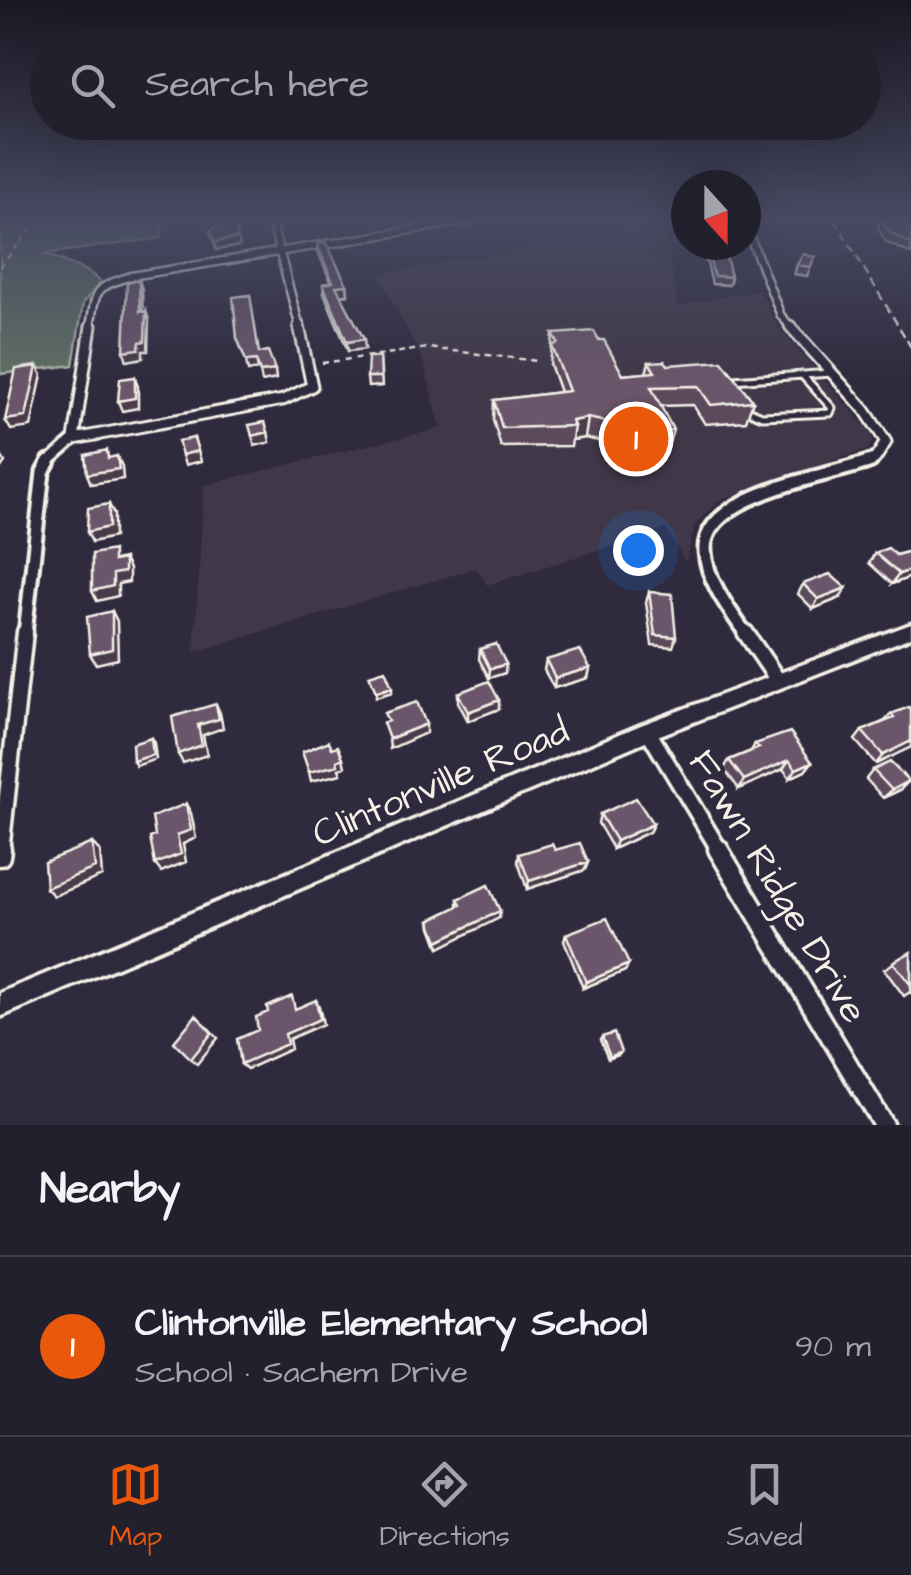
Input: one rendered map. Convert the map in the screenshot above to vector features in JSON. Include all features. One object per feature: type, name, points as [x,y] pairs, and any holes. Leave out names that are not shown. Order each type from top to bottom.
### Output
[{"type":"main road","name":"Clintonville Road","points":[[0,1005],[648,731],[911,630]]},
{"type":"street","points":[[74,439],[96,291],[102,285],[153,272]]},
{"type":"street","points":[[0,856],[43,472],[50,458],[74,439],[283,400],[312,386],[285,272]]},
{"type":"street","points":[[764,272],[781,316],[882,431],[886,442],[880,454],[864,464],[732,508],[713,523],[704,544],[713,576],[777,679]]},
{"type":"street","name":"Fawn Ridge Drive","points":[[648,731],[884,1125]]},
{"type":"lane","points":[[728,385],[730,380],[747,378],[831,373]]},
{"type":"lane","points":[[741,404],[753,416],[832,411],[802,374]]},
{"type":"path","points":[[322,363],[428,348],[538,361]]},
{"type":"shaded area","points":[[672,272],[678,306],[759,290],[778,327],[869,430],[873,440],[868,449],[719,500],[695,525],[686,563],[666,529],[487,585],[476,568],[194,652],[204,485],[441,428],[423,361],[379,274]]},
{"type":"green space","points":[[0,272],[89,272],[101,282],[83,303],[73,365],[0,374]]},
{"type":"building","points":[[329,272],[341,272],[347,285],[336,286],[364,339],[347,342],[323,284],[333,282]]},
{"type":"building","points":[[713,272],[730,272],[731,277],[714,276]]},
{"type":"building","points":[[139,280],[140,312],[146,311],[145,341],[140,342],[139,349],[124,351],[127,282]]},
{"type":"building","points":[[250,295],[259,353],[268,351],[275,370],[260,372],[256,360],[246,361],[237,338],[233,297]]},
{"type":"building","points":[[594,331],[599,340],[604,340],[623,375],[655,372],[649,362],[665,361],[668,365],[722,361],[753,401],[711,405],[698,386],[651,387],[673,430],[628,433],[625,426],[588,418],[572,421],[574,426],[502,428],[494,400],[569,391],[552,346],[558,343],[553,334]]},
{"type":"building","points":[[368,357],[380,357],[381,377],[367,377]]},
{"type":"building","points":[[37,366],[26,417],[5,420],[16,369]]},
{"type":"building","points":[[135,377],[135,398],[118,401],[120,379]]},
{"type":"building","points":[[265,422],[268,432],[252,436],[249,425]]},
{"type":"building","points":[[194,438],[198,451],[182,455],[178,441]]},
{"type":"building","points":[[107,450],[108,458],[117,456],[119,469],[87,474],[85,455]]},
{"type":"building","points":[[109,504],[109,527],[87,532],[88,508]]},
{"type":"building","points":[[888,548],[896,555],[911,551],[911,570],[899,574],[875,553]]},
{"type":"building","points":[[113,550],[113,561],[124,559],[124,572],[113,574],[113,586],[92,591],[92,554]]},
{"type":"building","points":[[830,574],[846,588],[818,599],[803,584]]},
{"type":"building","points":[[649,592],[672,594],[676,637],[655,635]]},
{"type":"building","points":[[112,611],[112,649],[90,654],[87,617]]},
{"type":"building","points":[[496,644],[506,664],[490,669],[480,649]]},
{"type":"building","points":[[580,650],[590,668],[555,678],[546,660]]},
{"type":"building","points":[[385,670],[392,687],[376,692],[369,675]]},
{"type":"building","points":[[489,681],[499,700],[468,712],[458,693]]},
{"type":"building","points":[[417,702],[426,724],[389,739],[384,713]]},
{"type":"building","points":[[216,704],[219,719],[198,725],[202,745],[178,754],[172,717]]},
{"type":"building","points":[[909,707],[911,741],[883,755],[862,731]]},
{"type":"building","points":[[790,732],[812,762],[796,769],[789,760],[744,780],[729,760],[759,748],[755,744]]},
{"type":"building","points":[[151,738],[153,755],[133,761],[132,744]]},
{"type":"building","points":[[329,741],[332,748],[338,746],[343,758],[337,761],[338,765],[309,772],[302,752]]},
{"type":"building","points":[[890,762],[909,781],[892,790],[873,770]]},
{"type":"building","points":[[636,798],[653,824],[616,841],[600,814]]},
{"type":"building","points":[[186,804],[191,830],[177,835],[181,854],[155,864],[150,838],[155,836],[152,817]]},
{"type":"building","points":[[92,843],[95,868],[46,888],[44,862]]},
{"type":"building","points":[[580,843],[588,862],[529,881],[519,854],[552,844],[555,850]]},
{"type":"building","points":[[488,885],[500,911],[438,941],[430,920],[461,905],[458,899]]},
{"type":"building","points":[[607,918],[629,964],[586,982],[566,934]]},
{"type":"building","points":[[911,952],[911,985],[893,962]]},
{"type":"building","points":[[292,996],[295,1009],[316,1000],[320,1019],[285,1034],[287,1044],[241,1064],[237,1039],[258,1030],[256,1017],[268,1012],[267,1007]]},
{"type":"building","points":[[196,1015],[212,1033],[191,1059],[174,1042]]},
{"type":"building","points":[[614,1033],[621,1052],[610,1057],[602,1037]]},
{"type":"railway","points":[[866,272],[911,347]]},
{"type":"place","name":"Clintonville Elementary School","points":[[636,439]]}]
